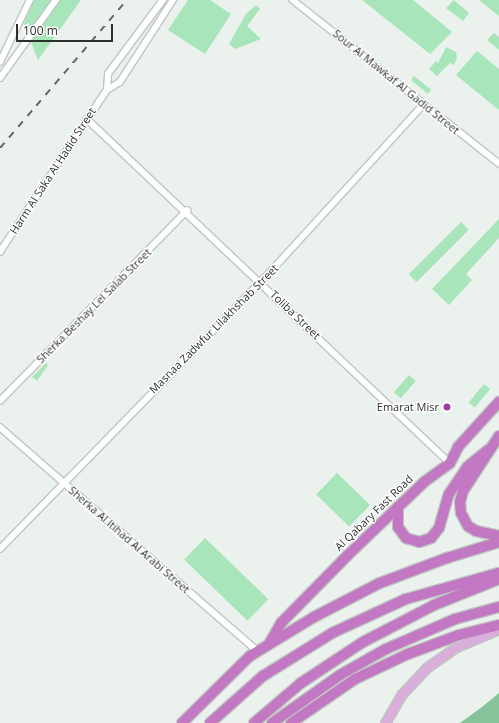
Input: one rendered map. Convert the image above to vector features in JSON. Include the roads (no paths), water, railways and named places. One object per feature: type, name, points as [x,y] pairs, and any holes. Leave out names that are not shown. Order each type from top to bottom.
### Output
[{"type":"highway","name":"Al Qabary Fast Road","points":[[269,644],[281,623],[424,482],[450,463],[458,447],[499,402]]},
{"type":"highway","points":[[499,436],[489,449],[463,491],[460,507],[465,522],[472,529],[499,536]]},
{"type":"highway","points":[[398,507],[398,527],[406,538],[418,542],[431,538],[439,528],[446,499],[457,481],[474,460],[489,449]]},
{"type":"highway","points":[[182,723],[236,669],[258,651],[336,605],[380,583],[447,558],[499,542]]},
{"type":"highway","points":[[210,723],[263,676],[332,633],[406,599],[499,573]]},
{"type":"highway","points":[[254,723],[301,683],[363,642],[434,605],[499,579]]},
{"type":"highway","points":[[272,723],[340,675],[386,649],[455,619],[499,607]]},
{"type":"highway","points":[[291,723],[355,680],[408,654],[459,635],[499,625]]},
{"type":"main road","points":[[386,723],[402,694],[426,668],[456,647],[499,629]]},
{"type":"street","points":[[0,62],[30,0]]},
{"type":"street","points":[[0,78],[3,70],[56,0]]},
{"type":"street","name":"Harm Al Saka Al Hadid Street","points":[[107,90],[108,74],[163,0]]},
{"type":"street","name":"Harm Al Saka Al Hadid Street","points":[[0,252],[87,119],[107,90],[120,82],[173,0]]},
{"type":"street","name":"Sour Al Mawkaf Al Gadid Street","points":[[293,0],[499,163]]},
{"type":"street","name":"Masnaa Zadwfur Lilakhshab Street","points":[[0,549],[261,282],[424,105]]},
{"type":"street","name":"Toliba Street","points":[[87,119],[187,211],[450,463]]},
{"type":"street","name":"Sherka Beshay Lel Salab Street","points":[[0,401],[187,211]]},
{"type":"street","name":"Sherka Al Itihad Al Arabi Street","points":[[0,427],[258,651]]},
{"type":"railway","points":[[0,148],[127,0]]},
{"type":"place","name":"Emarat Misr","points":[[447,407]]}]
